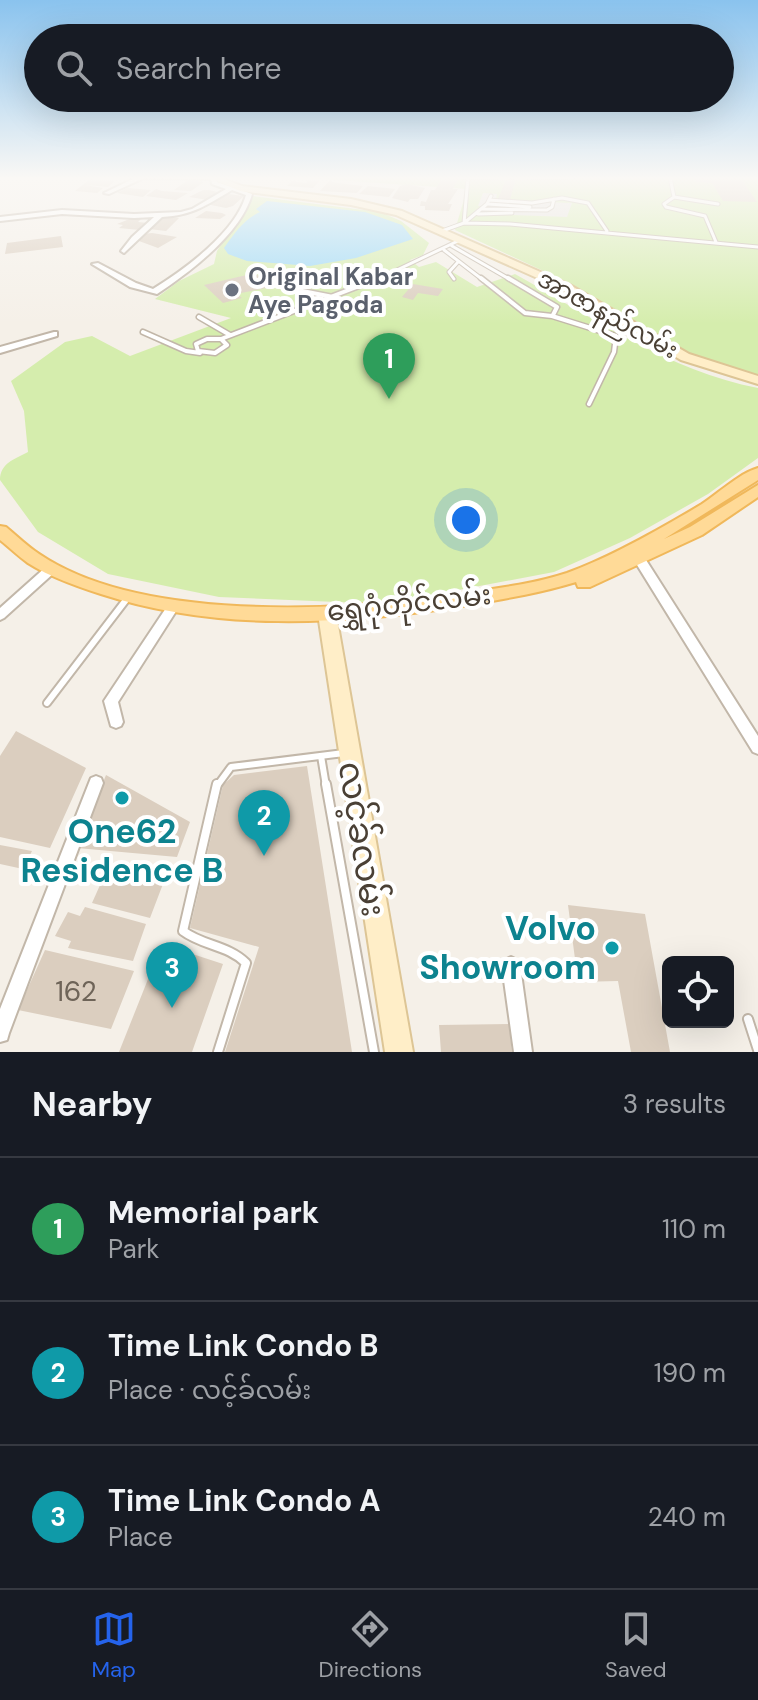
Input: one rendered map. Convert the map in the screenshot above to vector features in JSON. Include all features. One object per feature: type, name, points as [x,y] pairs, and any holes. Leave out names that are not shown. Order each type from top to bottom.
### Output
[{"type":"main road","name":"အာဇာနည်လမ်း","points":[[432,226],[456,243],[566,287],[676,353],[758,380]]},
{"type":"main road","name":"ရွှေဂုံတိုင်လမ်း","points":[[0,546],[48,572],[126,600],[171,610],[238,622],[395,620],[581,585],[690,520],[758,473]]},
{"type":"main road","name":"ရွှေဂုံတိုင်လမ်း","points":[[636,554],[696,531],[758,490]]},
{"type":"main road","name":"ရွှေဂုံတိုင်လမ်း","points":[[0,531],[48,572]]},
{"type":"main road","name":"လင့်ခ်လမ်း","points":[[328,620],[399,1052]]},
{"type":"street","points":[[124,251],[148,226]]},
{"type":"street","points":[[96,264],[133,285],[154,292],[210,253],[230,226]]},
{"type":"street","points":[[0,350],[54,334]]},
{"type":"street","points":[[636,554],[758,748]]},
{"type":"street","points":[[0,615],[48,572]]},
{"type":"street","points":[[116,722],[111,701],[171,610]]},
{"type":"street","points":[[0,1033],[96,783]]},
{"type":"street","points":[[511,966],[523,1052]]},
{"type":"lane","points":[[442,231],[455,226]]},
{"type":"lane","points":[[513,226],[758,247]]},
{"type":"lane","points":[[604,226],[608,232]]},
{"type":"lane","points":[[709,226],[716,242]]},
{"type":"lane","points":[[201,352],[196,349],[199,342],[231,336],[333,297],[456,243],[557,307],[557,312],[552,316]]},
{"type":"lane","points":[[444,250],[525,313],[552,316],[607,331],[617,340],[589,404]]},
{"type":"lane","points":[[454,279],[449,272],[458,262]]},
{"type":"lane","points":[[259,272],[287,288],[333,297]]},
{"type":"lane","points":[[199,317],[231,336]]},
{"type":"lane","points":[[143,332],[186,351],[223,350],[227,345],[221,339]]},
{"type":"lane","points":[[47,703],[126,600]]},
{"type":"lane","points":[[218,1052],[246,963],[237,951],[193,940],[183,931],[217,785],[231,767],[348,753]]},
{"type":"lane","points":[[321,756],[374,1052]]},
{"type":"lane","points":[[748,1019],[758,1050]]},
{"type":"green space","points":[[233,226],[407,226],[429,243],[423,255],[410,260],[419,267],[436,262],[477,287],[515,274],[663,356],[725,380],[758,388],[758,458],[708,494],[630,538],[554,572],[384,604],[219,597],[108,574],[38,532],[0,480],[5,466],[28,452],[24,411],[11,381],[65,342],[92,336],[130,356],[231,318],[155,299],[179,281],[214,264],[217,251]]},
{"type":"green space","points":[[456,226],[758,226],[758,376],[700,360],[660,341],[567,282],[455,230]]},
{"type":"water","points":[[241,226],[403,226],[413,239],[356,258],[310,266],[247,261],[228,254],[224,248]]},
{"type":"building","points":[[122,226],[144,226],[140,230],[119,228]]},
{"type":"building","points":[[152,226],[171,226],[166,231],[149,229]]},
{"type":"building","points":[[143,234],[177,237],[158,248],[139,241]]},
{"type":"building","points":[[61,236],[63,247],[5,254],[7,243]]},
{"type":"building","name":"Original Kabar Aye Pagoda","points":[[255,273],[271,287],[236,294],[242,298],[223,303],[204,285]]},
{"type":"building","points":[[413,284],[443,289],[438,296],[418,293],[413,300],[402,297]]},
{"type":"building","points":[[16,731],[86,768],[50,848],[0,837],[0,756]]},
{"type":"building","points":[[307,766],[352,1052],[225,1052],[259,947],[190,928],[223,785],[234,775]]},
{"type":"building","name":"One62 Residence B","points":[[106,775],[190,822],[177,857],[77,848]]},
{"type":"building","points":[[0,845],[32,851],[23,869],[0,864]]},
{"type":"building","points":[[109,865],[166,876],[150,918],[92,903]]},
{"type":"building","name":"Volvo Showroom","points":[[568,905],[645,914],[662,1008],[662,1028],[666,1028],[670,1052],[631,1052],[618,981],[578,982]]},
{"type":"building","points":[[85,907],[146,924],[133,961],[68,948],[71,941],[55,936],[68,912],[80,916]]},
{"type":"building","points":[[162,944],[223,964],[192,1052],[119,1052]]},
{"type":"building","points":[[45,950],[134,971],[111,1029],[18,1010]]},
{"type":"building","points":[[509,1024],[512,1052],[441,1052],[439,1025]]},
{"type":"place","name":"Original Kabar Aye Pagoda","points":[[232,290]]},
{"type":"place","name":"Memorial park","points":[[389,399]]},
{"type":"place","name":"One62 Residence B","points":[[122,798]]},
{"type":"place","name":"Time Link Condo B","points":[[264,856]]},
{"type":"place","name":"Volvo Showroom","points":[[612,948]]},
{"type":"place","name":"Time Link Condo A","points":[[172,1008]]}]
